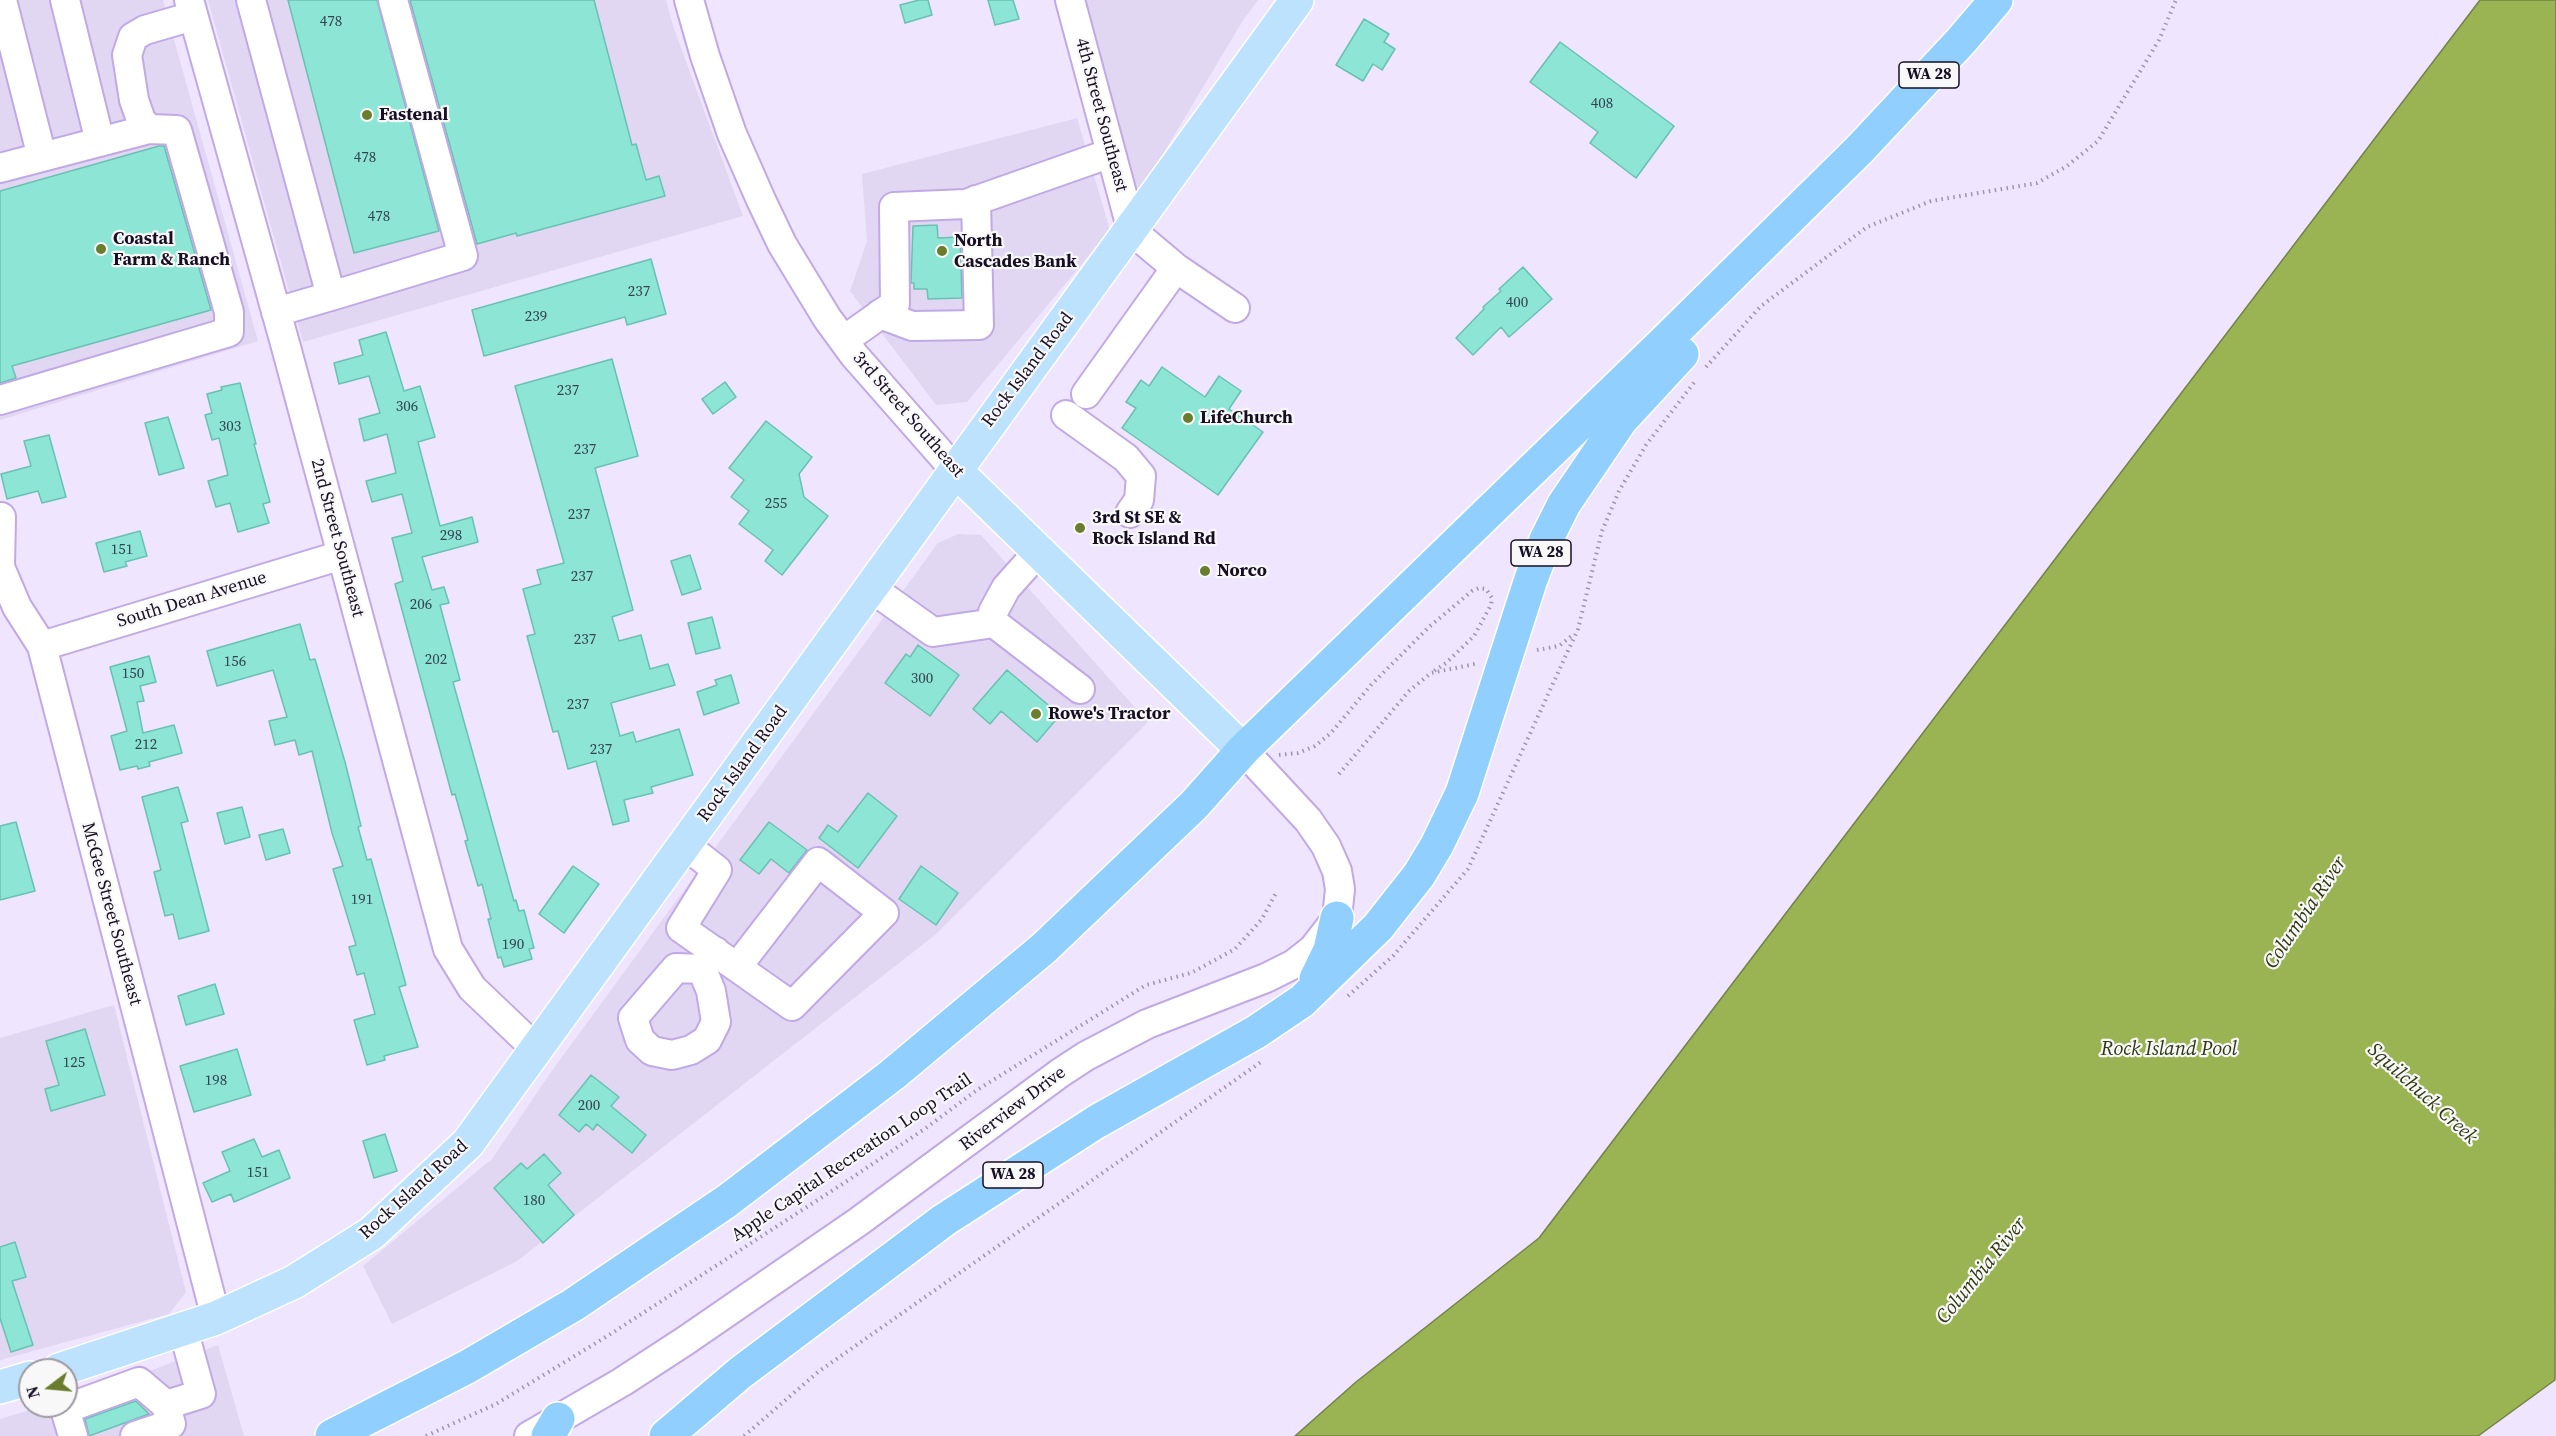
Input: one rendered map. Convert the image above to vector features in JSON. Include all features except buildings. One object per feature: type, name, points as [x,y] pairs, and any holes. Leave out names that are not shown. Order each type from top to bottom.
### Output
[{"type":"highway","name":"WA 28","points":[[666,1436],[740,1373],[944,1220],[1096,1122],[1256,1032],[1302,1001],[1378,927],[1407,892],[1437,845],[1473,765],[1538,561],[1554,523],[1580,479],[1621,420],[1756,274],[1860,148],[1961,41],[1996,0]]},
{"type":"highway","points":[[332,1436],[467,1367],[573,1305],[727,1201],[892,1075],[1044,948],[1194,805],[1243,750],[1665,341],[1860,148]]},
{"type":"highway","points":[[1302,1001],[1324,967],[1337,918]]},
{"type":"main road","name":"Rock Island Road","points":[[78,1363],[216,1318],[294,1282],[372,1233],[468,1143],[955,470],[1132,231],[1297,0]]},
{"type":"main road","name":"3rd Street Southeast","points":[[955,470],[1243,750]]},
{"type":"main road","points":[[0,1387],[18,1382]]},
{"type":"street","points":[[2,0],[42,157]]},
{"type":"street","points":[[65,0],[100,142]]},
{"type":"street","points":[[251,0],[331,296]]},
{"type":"street","points":[[276,312],[463,256],[393,0]]},
{"type":"street","name":"3rd Street Southeast","points":[[689,0],[718,97],[760,200],[803,279],[844,340],[891,399],[955,470]]},
{"type":"street","name":"4th Street Southeast","points":[[1071,0],[1132,231]]},
{"type":"street","points":[[148,129],[141,120],[134,100],[127,55],[133,37],[191,8]]},
{"type":"street","name":"2nd Street Southeast","points":[[191,8],[276,312],[448,949],[472,988],[535,1048]]},
{"type":"street","points":[[0,168],[148,129],[177,130],[229,312],[229,332],[0,399]]},
{"type":"street","points":[[844,340],[895,304],[894,207],[966,204],[1111,153]]},
{"type":"street","points":[[880,314],[912,326],[979,325],[976,200]]},
{"type":"street","points":[[1132,231],[1176,268],[1235,308]]},
{"type":"street","points":[[1086,394],[1176,268]]},
{"type":"street","points":[[1066,415],[1126,458],[1141,476],[1139,500],[1130,513]]},
{"type":"street","name":"McGee Street Southeast","points":[[1,517],[0,567],[17,607],[42,646],[216,1318]]},
{"type":"street","points":[[994,623],[993,612],[1006,588],[1039,551]]},
{"type":"street","name":"South Dean Avenue","points":[[42,646],[342,555]]},
{"type":"street","points":[[871,588],[933,632],[994,623],[1080,689]]},
{"type":"street","points":[[1243,750],[1308,820],[1326,846],[1337,871],[1340,889],[1337,918]]},
{"type":"street","points":[[684,844],[717,870],[681,928],[718,962],[792,1006],[885,913],[818,862],[718,962]]},
{"type":"street","name":"Riverview Drive","points":[[529,1436],[553,1427],[685,1341],[858,1222],[1077,1062],[1147,1024],[1245,986],[1294,964],[1313,949],[1337,918]]},
{"type":"street","points":[[166,1405],[201,1394],[183,1329]]},
{"type":"street","points":[[73,1436],[65,1409],[139,1382],[166,1405],[171,1424],[135,1436]]},
{"type":"path","points":[[1704,370],[1761,306],[1867,228],[1931,201],[2037,183],[2067,166],[2097,141],[2103,132],[2159,40],[2176,0]]},
{"type":"path","points":[[1537,650],[1560,646],[1578,629],[1602,531],[1619,491],[1646,445],[1697,379]]},
{"type":"path","points":[[1243,750],[1272,756],[1298,753],[1315,746],[1331,733],[1371,685],[1436,621],[1472,591],[1479,588],[1486,589],[1492,598],[1491,605],[1474,636],[1446,663],[1409,691],[1340,774]]},
{"type":"path","points":[[1431,673],[1479,664]]},
{"type":"path","name":"Apple Capital Recreation Loop Trail","points":[[426,1436],[496,1404],[609,1335],[857,1175],[977,1090],[1146,985],[1191,973],[1235,948],[1262,919],[1277,891]]},
{"type":"shaded area","points":[[0,0],[163,0],[258,341],[0,420]]},
{"type":"shaded area","points":[[208,0],[666,0],[673,26],[743,216],[303,342]]},
{"type":"shaded area","points":[[1082,0],[1258,0],[1242,22],[1145,184],[1140,187],[1134,188]]},
{"type":"shaded area","points":[[1077,118],[1110,230],[967,402],[936,405],[850,291],[867,241],[862,174]]},
{"type":"shaded area","points":[[958,534],[981,535],[1148,722],[935,935],[517,1261],[392,1324],[363,1266],[492,1159],[551,1072],[938,543]]},
{"type":"shaded area","points":[[114,1005],[186,1292],[169,1314],[0,1360],[0,1038]]},
{"type":"shaded area","points":[[218,1345],[244,1436],[0,1436],[0,1419],[18,1414],[18,1418],[78,1418],[78,1401]]},
{"type":"water","name":"Rock Island Pool","points":[[2480,0],[2556,0],[2555,1380],[2478,1436],[1295,1436],[1356,1382],[1539,1238]]},
{"type":"place","name":"Fastenal","points":[[367,115]]},
{"type":"place","name":"Coastal Farm & Ranch","points":[[101,249]]},
{"type":"place","name":"North Cascades Bank","points":[[942,251]]},
{"type":"place","name":"LifeChurch","points":[[1188,418]]},
{"type":"place","name":"3rd St SE & Rock Island Rd","points":[[1080,528]]},
{"type":"place","name":"Norco","points":[[1205,571]]},
{"type":"place","name":"Rowe's Tractor","points":[[1036,714]]},
{"type":"water label","name":"Columbia River","points":[[2306,913]]},
{"type":"water label","name":"Squilchuck Creek","points":[[2422,1094]]},
{"type":"water label","name":"Columbia River","points":[[1982,1271]]}]
